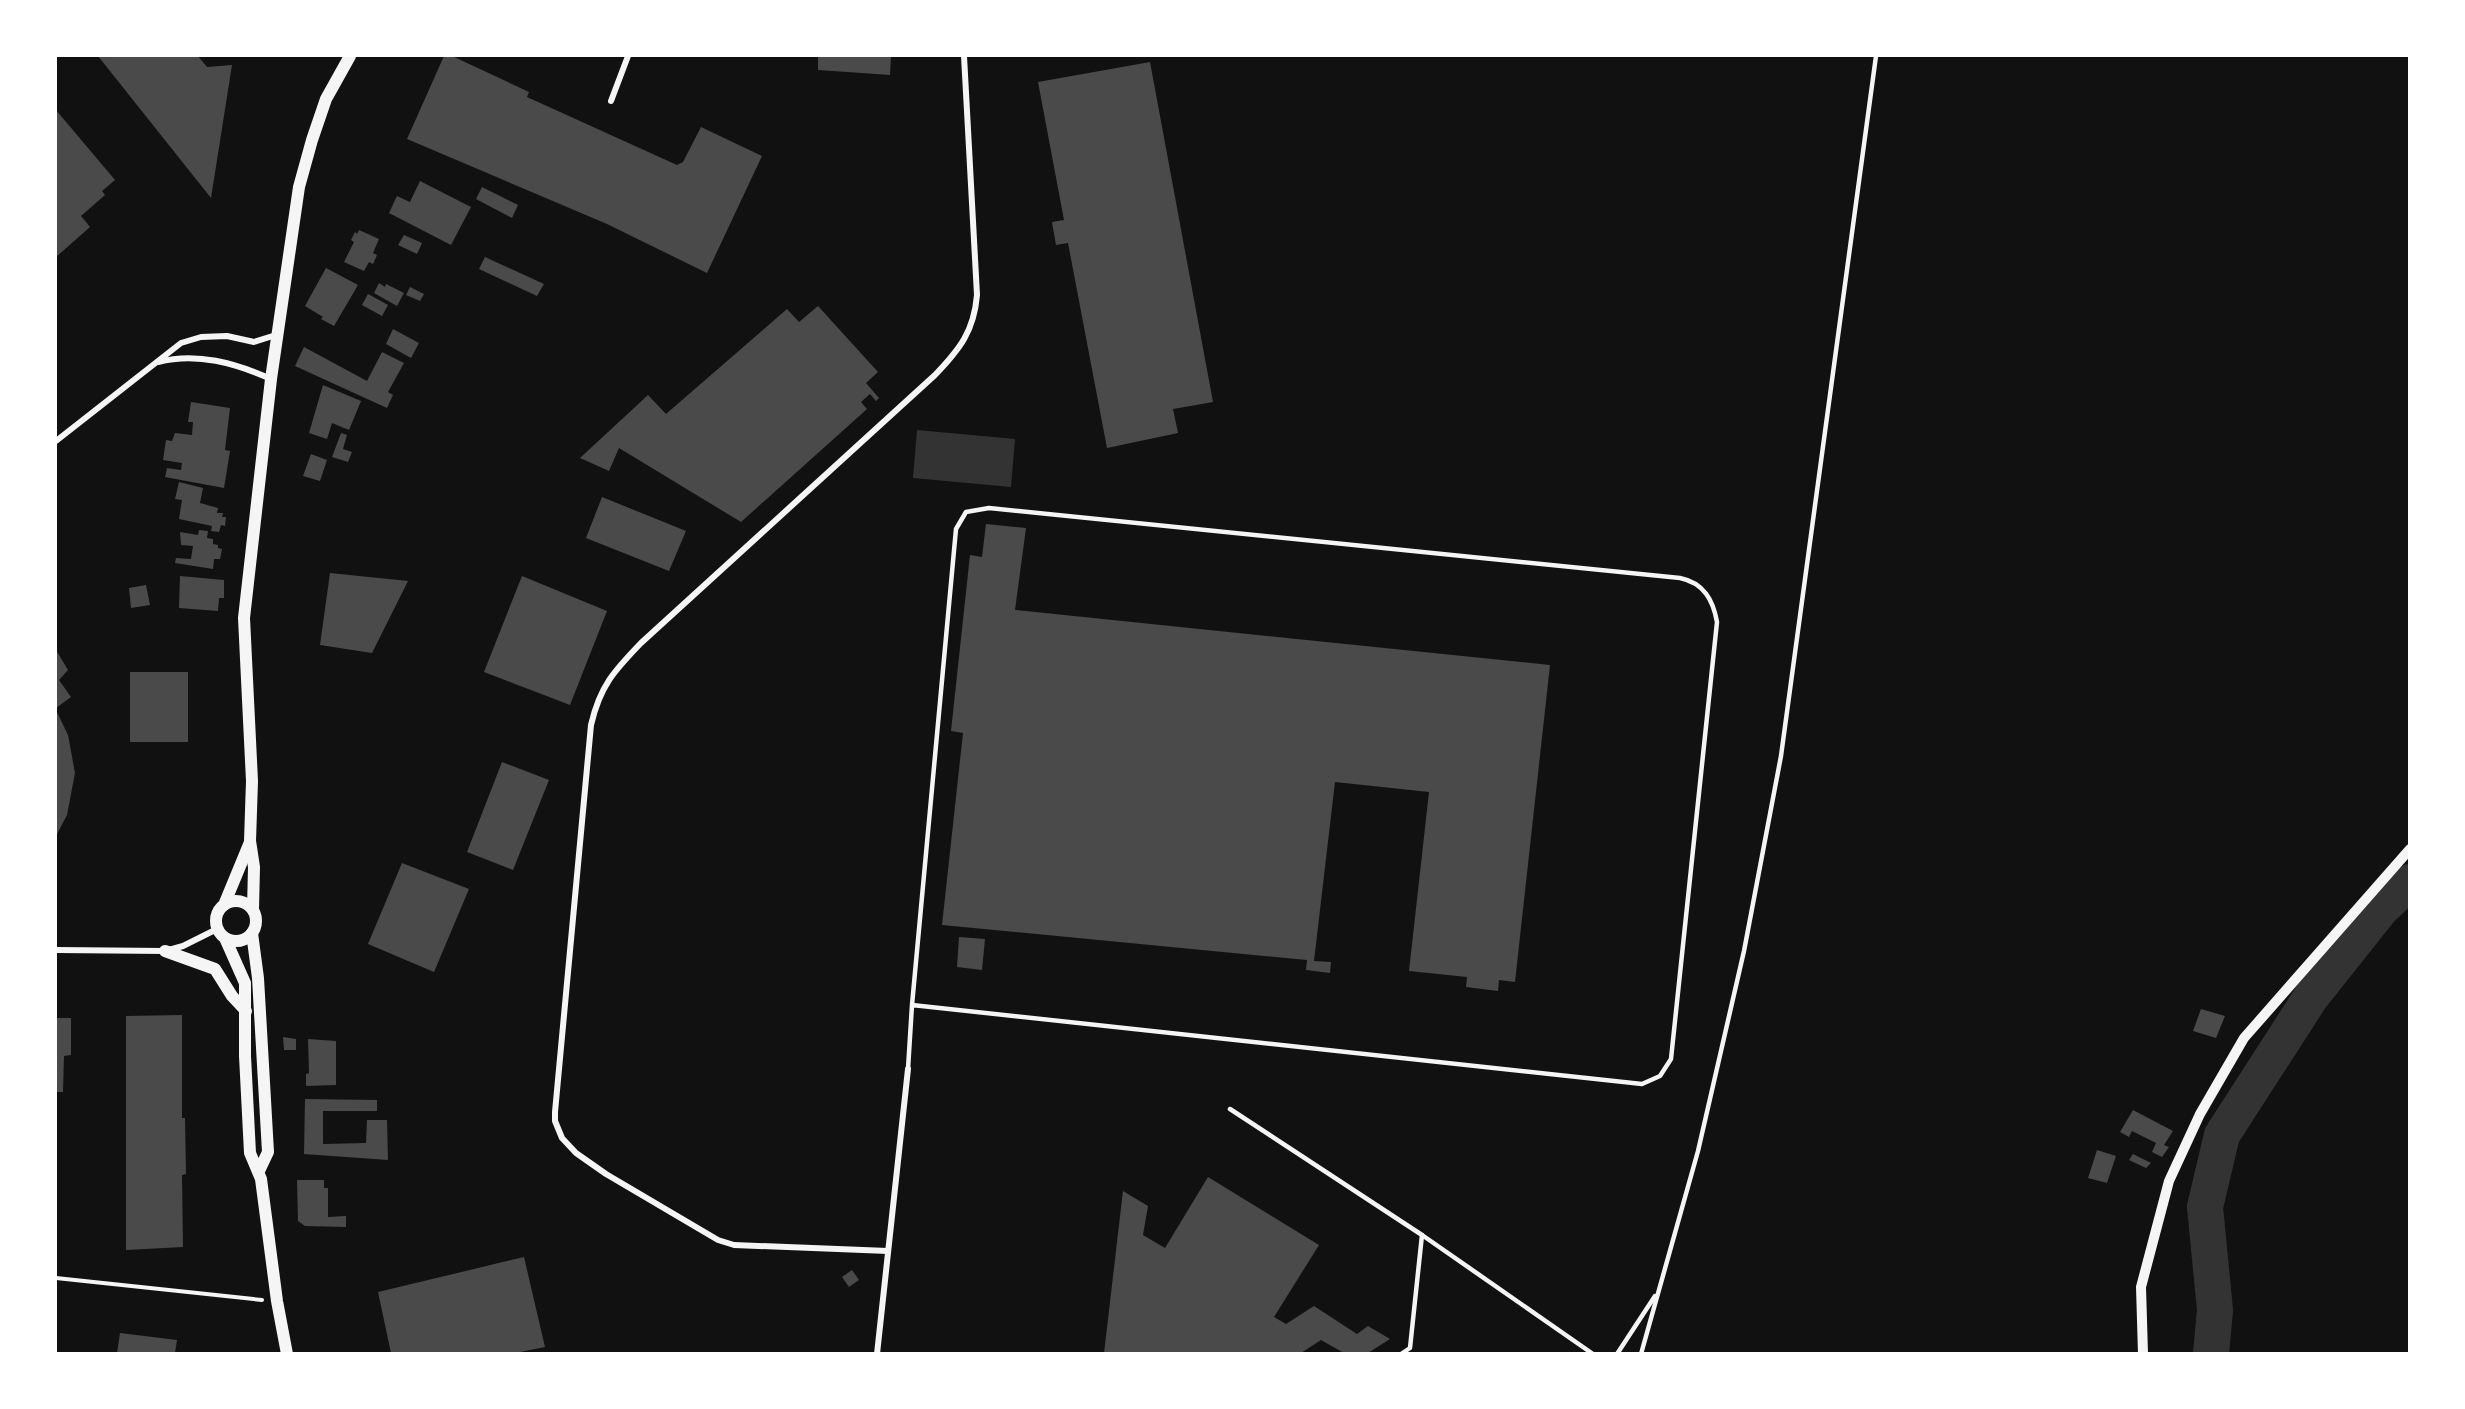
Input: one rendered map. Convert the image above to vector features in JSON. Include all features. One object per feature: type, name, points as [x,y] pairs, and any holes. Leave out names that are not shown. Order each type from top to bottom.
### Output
[{"type":"main road","points":[[259,1171],[268,1152],[258,978],[252,933],[256,921],[253,909],[254,867],[250,841],[252,802],[244,618],[271,379],[304,166],[326,99],[350,56]]},
{"type":"main road","points":[[250,841],[224,905],[217,916],[221,934],[245,983],[245,1056],[250,1153],[259,1171],[277,1301],[287,1353]]},
{"type":"main road","points":[[224,905],[239,901],[253,909]]},
{"type":"main road","points":[[221,934],[230,941],[243,940],[252,933]]},
{"type":"main road","points":[[165,951],[215,969],[232,996],[246,1011]]},
{"type":"street","points":[[611,100],[628,56]]},
{"type":"street","points":[[888,1251],[734,1245],[718,1240],[576,1154],[562,1138],[555,1121],[555,1112],[591,725],[595,706],[606,682],[641,643],[935,375],[952,358],[966,338],[974,320],[976,295],[964,56]]},
{"type":"street","points":[[56,441],[181,343],[201,337],[227,336],[254,342],[279,334]]},
{"type":"street","points":[[154,363],[175,358],[214,359],[248,369],[271,379]]},
{"type":"street","points":[[2143,1353],[2141,1287],[2169,1181],[2200,1114],[2244,1038],[2409,849]]},
{"type":"street","points":[[56,950],[165,951],[221,934]]},
{"type":"street","points":[[877,1353],[908,1070]]},
{"type":"lane","points":[[1641,1353],[1698,1151],[1744,951],[1781,756],[1876,56]]},
{"type":"lane","points":[[908,1070],[912,1005],[956,529],[966,512],[989,508],[1689,579],[1711,598],[1717,622],[1671,1059],[1660,1076],[1642,1084],[912,1005]]},
{"type":"lane","points":[[1230,1108],[1422,1234],[1593,1353]]},
{"type":"lane","points":[[1401,1353],[1410,1348],[1422,1234]]},
{"type":"lane","points":[[1617,1353],[1658,1292]]},
{"type":"path","points":[[56,1278],[277,1301]]},
{"type":"shaded area","points":[[917,430],[1015,439],[1011,487],[913,478]]},
{"type":"building","points":[[98,56],[198,56],[207,67],[232,65],[211,198]]},
{"type":"building","points":[[444,56],[452,56],[529,92],[527,97],[677,165],[683,162],[701,127],[762,156],[707,273],[607,224],[407,139]]},
{"type":"building","points":[[818,56],[891,56],[890,75],[818,70]]},
{"type":"building","points":[[1150,62],[1213,402],[1173,409],[1178,433],[1107,448],[1068,243],[1056,245],[1052,222],[1064,220],[1038,82]]},
{"type":"building","points":[[56,110],[115,180],[102,191],[105,195],[81,216],[90,227],[56,257]]},
{"type":"building","points":[[420,181],[471,207],[451,245],[389,213],[397,196],[410,202]]},
{"type":"building","points":[[482,187],[518,205],[512,218],[476,199]]},
{"type":"building","points":[[359,230],[379,239],[373,253],[377,255],[373,264],[369,262],[364,271],[344,262],[354,242],[351,240],[355,232],[357,234]]},
{"type":"building","points":[[404,235],[422,243],[417,254],[398,245]]},
{"type":"building","points":[[485,257],[544,284],[537,296],[479,269]]},
{"type":"building","points":[[326,268],[358,285],[334,326],[305,306]]},
{"type":"building","points":[[379,283],[404,293],[397,306],[374,293]]},
{"type":"building","points":[[410,287],[424,294],[420,301],[406,295]]},
{"type":"building","points":[[368,294],[388,305],[382,316],[362,305]]},
{"type":"building","points":[[818,306],[878,372],[866,383],[879,398],[876,401],[870,394],[861,402],[867,409],[741,522],[619,448],[609,471],[580,458],[648,395],[666,414],[787,309],[799,322]]},
{"type":"building","points":[[393,329],[419,343],[411,358],[386,344]]},
{"type":"building","points":[[304,347],[367,381],[382,352],[404,363],[388,392],[393,395],[387,408],[295,366]]},
{"type":"building","points":[[323,385],[361,401],[349,430],[332,423],[327,439],[309,433]]},
{"type":"building","points":[[191,402],[230,408],[225,450],[230,451],[224,488],[165,477],[167,468],[181,470],[182,463],[163,460],[166,440],[172,441],[175,433],[192,435],[193,422],[188,422]]},
{"type":"building","points":[[341,433],[347,435],[343,449],[352,452],[348,462],[332,457]]},
{"type":"building","points":[[311,454],[327,460],[320,481],[303,476]]},
{"type":"building","points":[[179,482],[203,488],[200,503],[218,508],[217,513],[223,513],[222,517],[226,517],[225,526],[221,525],[219,532],[211,531],[212,526],[179,519],[182,500],[175,499]]},
{"type":"building","points":[[602,497],[686,531],[669,571],[586,538]]},
{"type":"building","points":[[986,524],[1026,528],[1015,610],[1550,665],[1515,982],[1499,980],[1498,991],[1466,987],[1467,977],[1409,971],[1429,792],[1335,782],[1314,961],[1331,962],[1330,973],[1306,970],[1307,960],[942,925],[963,733],[951,731],[970,555],[982,557]]},
{"type":"building","points":[[199,530],[208,531],[207,538],[213,539],[213,544],[222,549],[220,559],[214,559],[213,569],[175,563],[176,558],[191,559],[193,546],[181,545],[180,532],[198,535]]},
{"type":"building","points":[[330,573],[408,581],[372,653],[320,645]]},
{"type":"building","points":[[180,576],[224,580],[224,598],[219,598],[218,611],[179,608]]},
{"type":"building","points":[[522,576],[607,611],[570,705],[484,672]]},
{"type":"building","points":[[146,585],[150,605],[131,608],[129,588]]},
{"type":"building","points":[[56,650],[68,670],[59,680],[71,697],[56,708]]},
{"type":"building","points":[[130,672],[188,672],[188,742],[130,742]]},
{"type":"building","points":[[56,710],[68,735],[75,773],[67,815],[56,836]]},
{"type":"building","points":[[502,762],[549,780],[513,870],[467,852]]},
{"type":"building","points":[[402,863],[469,889],[434,972],[368,944]]},
{"type":"building","points":[[959,937],[985,939],[982,970],[957,967]]},
{"type":"building","points":[[2201,1009],[2225,1016],[2216,1038],[2193,1031]]},
{"type":"building","points":[[182,1015],[182,1118],[185,1118],[186,1174],[182,1175],[183,1247],[126,1250],[126,1016]]},
{"type":"building","points":[[56,1018],[71,1018],[71,1055],[64,1056],[63,1092],[56,1092]]},
{"type":"building","points":[[283,1037],[296,1039],[296,1050],[284,1050]]},
{"type":"building","points":[[308,1039],[336,1041],[336,1085],[306,1086],[306,1074],[309,1073]]},
{"type":"building","points":[[305,1099],[377,1100],[377,1111],[323,1111],[323,1144],[366,1143],[367,1120],[387,1120],[388,1160],[304,1154]]},
{"type":"building","points":[[2133,1110],[2173,1131],[2164,1145],[2169,1147],[2162,1157],[2152,1152],[2156,1143],[2132,1131],[2129,1137],[2120,1132]]},
{"type":"building","points":[[2097,1150],[2116,1156],[2107,1183],[2088,1178]]},
{"type":"building","points":[[2133,1154],[2151,1163],[2146,1168],[2129,1160]]},
{"type":"building","points":[[1208,1177],[1319,1245],[1274,1317],[1286,1324],[1314,1306],[1357,1334],[1368,1326],[1390,1339],[1368,1353],[1344,1353],[1321,1340],[1301,1353],[1104,1353],[1123,1191],[1148,1206],[1143,1235],[1165,1248]]},
{"type":"building","points":[[297,1180],[324,1180],[324,1188],[328,1188],[328,1217],[346,1216],[346,1227],[305,1226],[298,1221]]},
{"type":"building","points":[[524,1257],[545,1347],[515,1353],[391,1353],[378,1292]]},
{"type":"building","points":[[852,1270],[859,1280],[849,1287],[842,1277]]},
{"type":"building","points":[[120,1333],[177,1340],[175,1353],[117,1353]]},
{"type":"waterway","points":[[2211,1354],[2215,1310],[2205,1207],[2222,1135],[2311,997],[2381,909],[2410,882]]}]
